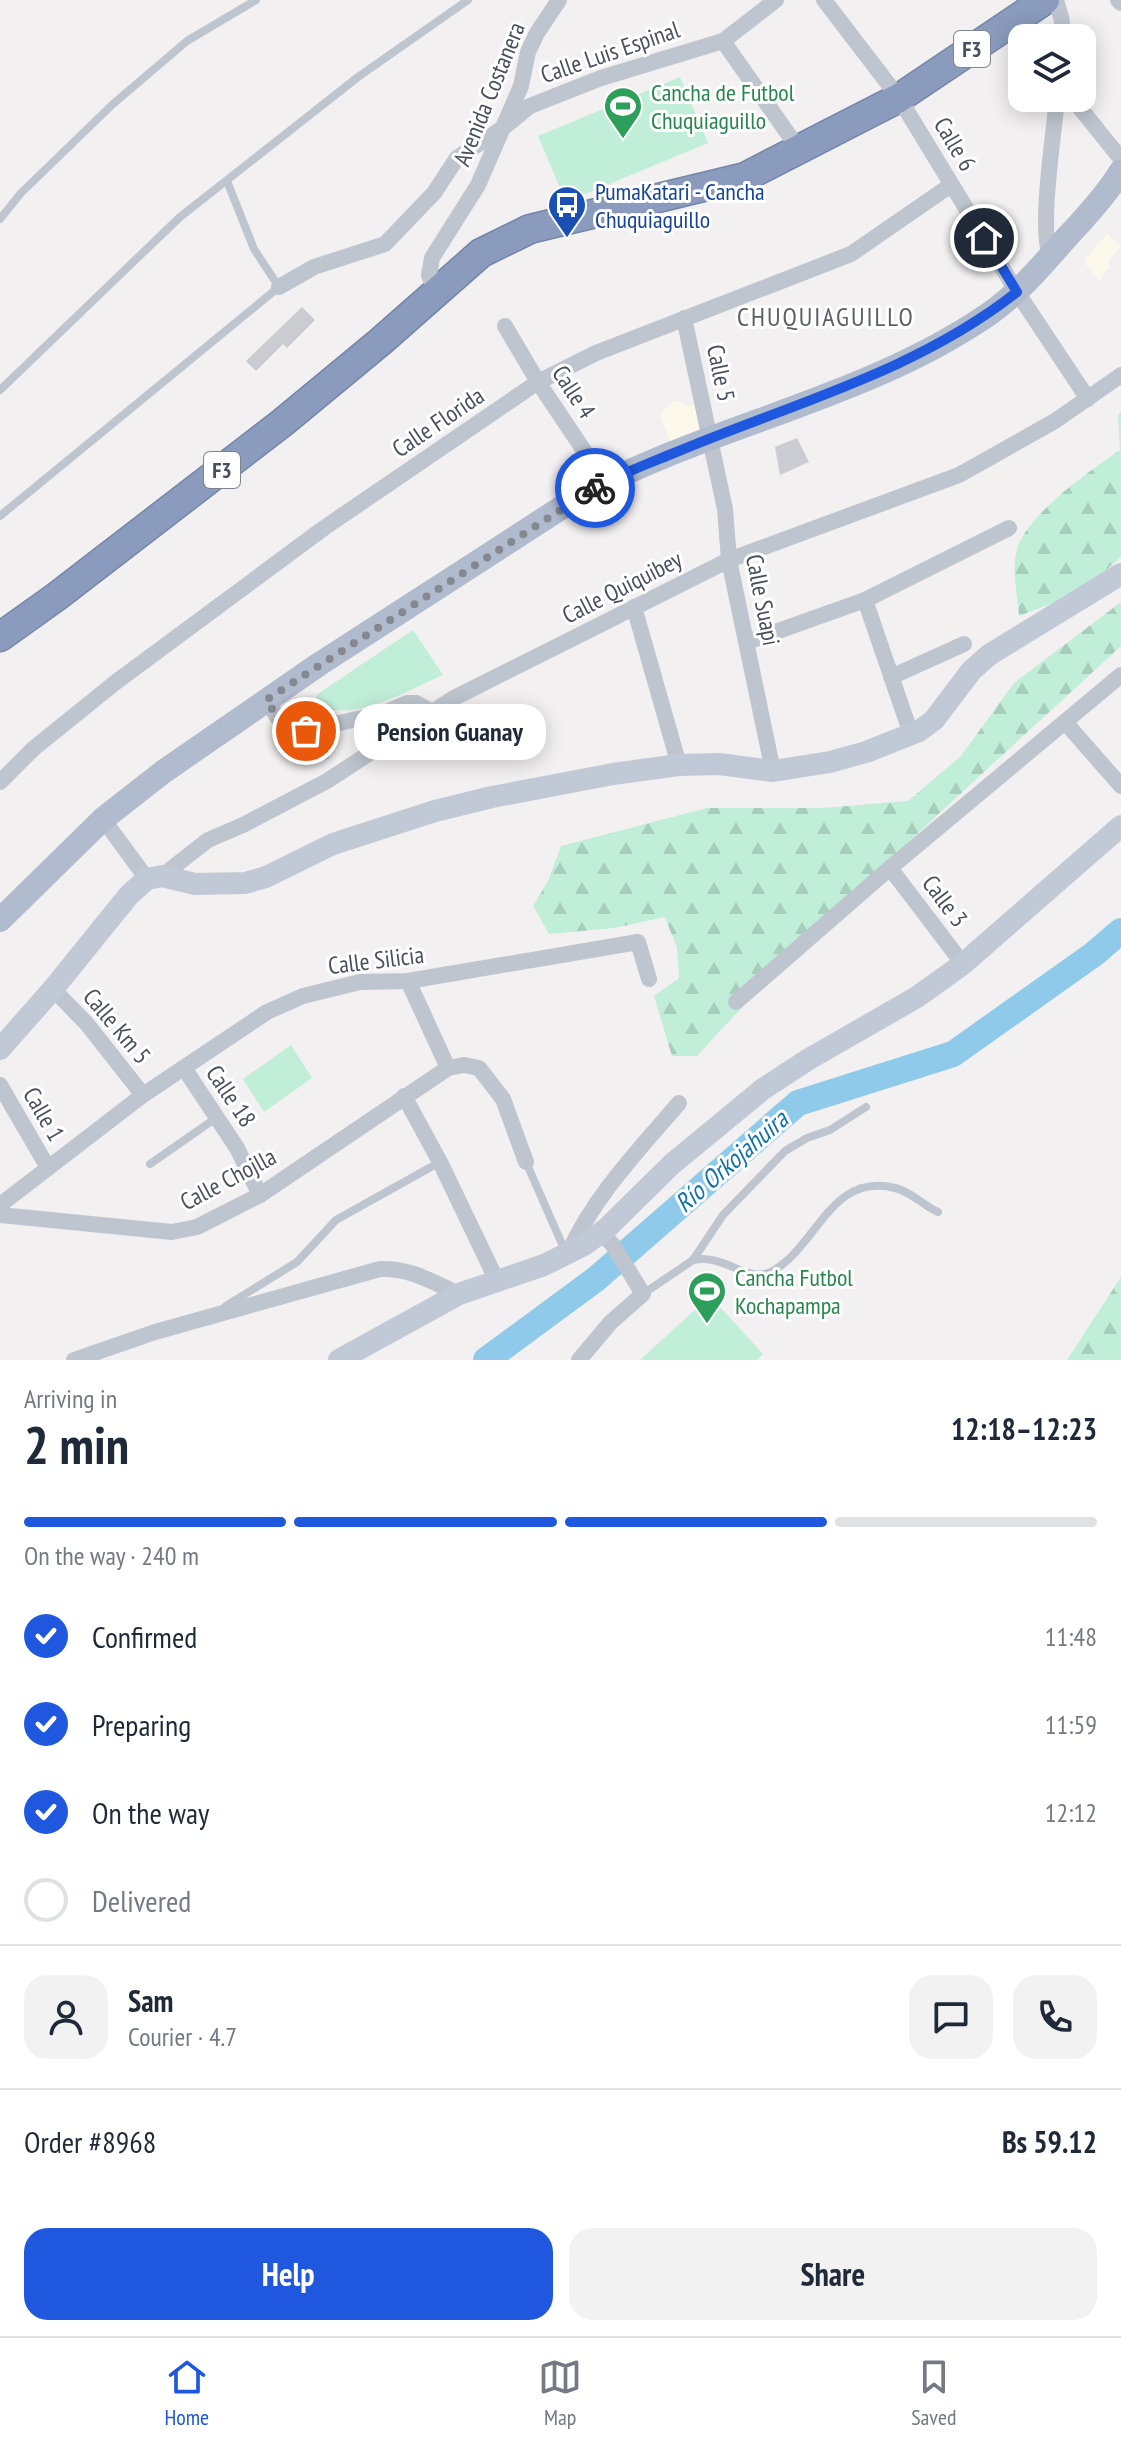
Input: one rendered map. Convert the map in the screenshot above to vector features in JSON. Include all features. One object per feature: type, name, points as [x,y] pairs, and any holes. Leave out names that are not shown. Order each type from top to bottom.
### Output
[{"type":"highway","name":"F3","points":[[0,637],[282,423],[481,253],[530,229],[745,177],[899,98],[1030,4]]},
{"type":"main road","points":[[0,920],[103,819],[163,772],[266,700],[605,482],[848,386],[922,353],[990,313],[1017,292],[1110,189],[1121,171]]},
{"type":"main road","points":[[0,1049],[129,895],[155,878],[195,884],[245,883],[266,877],[359,834],[492,797],[679,765],[719,764],[773,771],[797,769],[866,752],[911,734],[934,720],[971,671],[989,655],[1121,574]]},
{"type":"main road","points":[[339,1360],[459,1294],[607,1239],[672,1164],[763,1089],[917,997],[963,964],[1121,826]]},
{"type":"street","name":"Avenida Costanera","points":[[435,292],[429,275],[432,258],[478,185],[521,86],[528,52],[559,0]]},
{"type":"street","name":"Calle Luis Espinal","points":[[279,287],[314,267],[385,244],[434,193],[457,158],[530,106],[601,78],[723,41],[776,0]]},
{"type":"street","name":"Calle 6","points":[[824,0],[899,98],[1017,292],[1088,399]]},
{"type":"street","points":[[1056,0],[1062,24]]},
{"type":"street","points":[[723,41],[798,148]]},
{"type":"street","points":[[1050,256],[1046,245],[1046,221],[1056,112]]},
{"type":"street","points":[[1083,112],[1121,159]]},
{"type":"street","name":"Calle Florida","points":[[0,782],[33,749],[116,682],[324,528],[538,382],[596,353],[851,254],[951,185]]},
{"type":"street","name":"Calle 5","points":[[684,318],[710,438]]},
{"type":"street","name":"Calle 4","points":[[505,326],[538,382],[605,482]]},
{"type":"street","name":"Calle Quiquibey","points":[[155,878],[208,840],[327,781],[432,712],[729,560],[959,475],[1055,421],[1121,375]]},
{"type":"street","name":"Calle Suapi","points":[[710,438],[725,509],[729,560],[773,771]]},
{"type":"street","points":[[747,642],[865,600],[1009,528]]},
{"type":"street","points":[[865,600],[911,734]]},
{"type":"street","points":[[634,607],[679,765]]},
{"type":"street","points":[[891,677],[964,644]]},
{"type":"street","points":[[736,1002],[890,868],[1121,675]]},
{"type":"street","points":[[266,700],[282,724],[306,731],[386,712],[407,703],[416,703],[432,712]]},
{"type":"street","points":[[1065,722],[1121,786]]},
{"type":"street","points":[[103,819],[155,878]]},
{"type":"street","name":"Calle 3","points":[[890,868],[963,964]]},
{"type":"street","name":"Calle Silicia","points":[[0,1205],[143,1095],[267,1012],[303,996],[360,982],[408,981],[638,942],[649,979]]},
{"type":"street","points":[[408,981],[448,1068],[464,1065],[479,1068],[503,1099],[526,1162]]},
{"type":"street","name":"Calle Km 5","points":[[53,989],[87,1024],[143,1095]]},
{"type":"street","name":"Calle 18","points":[[184,1068],[237,1148],[260,1195]]},
{"type":"street","name":"Calle Chojlla","points":[[0,1215],[172,1232],[197,1227],[260,1195],[448,1068]]},
{"type":"street","name":"Calle 1","points":[[0,1085],[47,1166]]},
{"type":"street","points":[[404,1096],[440,1162],[497,1281]]},
{"type":"street","points":[[567,1255],[581,1226],[611,1182],[679,1103]]},
{"type":"street","points":[[579,1360],[611,1322],[643,1294],[607,1239]]},
{"type":"street","points":[[74,1360],[123,1342],[380,1269],[423,1275],[459,1294]]},
{"type":"lane","points":[[0,219],[21,193],[78,137],[176,50],[256,0]]},
{"type":"lane","points":[[0,390],[180,217],[358,77],[468,0]]},
{"type":"lane","points":[[0,516],[279,287],[254,249],[227,181]]},
{"type":"lane","points":[[643,1294],[693,1260],[723,1215],[785,1151],[807,1138],[830,1130],[866,1107]]},
{"type":"lane","points":[[150,1164],[216,1118]]},
{"type":"lane","points":[[213,1316],[297,1262],[336,1220],[440,1162]]},
{"type":"lane","points":[[526,1162],[567,1255]]},
{"type":"lane","points":[[693,1260],[711,1258],[753,1274],[766,1275],[806,1243],[843,1196],[867,1187],[897,1188],[938,1212]]},
{"type":"shaded area","points":[[1107,234],[1121,247],[1108,261],[1110,268],[1104,272],[1101,282],[1086,265],[1085,259]]},
{"type":"shaded area","points":[[681,401],[687,407],[696,403],[701,412],[698,424],[702,432],[670,441],[660,416],[671,402]]},
{"type":"green space","name":"Cancha de Futbol Chuquiaguillo","points":[[680,77],[708,143],[566,202],[538,136]]},
{"type":"green space","points":[[1121,411],[1121,557],[1081,592],[1019,616],[1015,569],[1021,540],[1059,496],[1120,450],[1118,415]]},
{"type":"green space","points":[[1121,602],[1121,646],[851,897],[697,1056],[672,1056],[654,996],[679,978],[677,948],[665,917],[614,928],[549,934],[533,906],[548,881],[561,846],[707,808],[822,808],[908,801],[961,756],[1014,683]]},
{"type":"green space","points":[[413,630],[443,675],[367,707],[335,710],[320,707],[316,695]]},
{"type":"green space","points":[[291,1045],[312,1078],[264,1112],[243,1079]]},
{"type":"green space","points":[[1121,1277],[1121,1360],[1067,1360]]},
{"type":"green space","name":"Cancha Futbol Kochapampa","points":[[710,1296],[763,1354],[757,1360],[640,1360]]},
{"type":"building","points":[[302,307],[315,320],[287,348],[283,344],[256,371],[246,361]]},
{"type":"building","points":[[797,438],[809,462],[780,475],[775,447]]},
{"type":"building","points":[[303,739],[329,739],[329,759],[304,760]]},
{"type":"waterway","name":"Río Orkojahuira","points":[[486,1360],[596,1279],[798,1103],[953,1054],[1094,954],[1121,931]]},
{"type":"way so far","points":[[306,731],[282,724],[271,712],[266,700],[595,488]]},
{"type":"place","name":"Cancha de Futbol Chuquiaguillo","points":[[623,140]]},
{"type":"place","name":"PumaKatari - Cancha Chuquiaguillo","points":[[567,239]]},
{"type":"place","name":"Pension Guanay","points":[[306,731]]},
{"type":"place","name":"Cancha Futbol Kochapampa","points":[[707,1325]]},
{"type":"district","name":"CHUQUIAGUILLO","points":[[826,316]]},
{"type":"route","points":[[595,488],[710,438],[848,386],[959,333],[1017,292],[984,238]]}]
